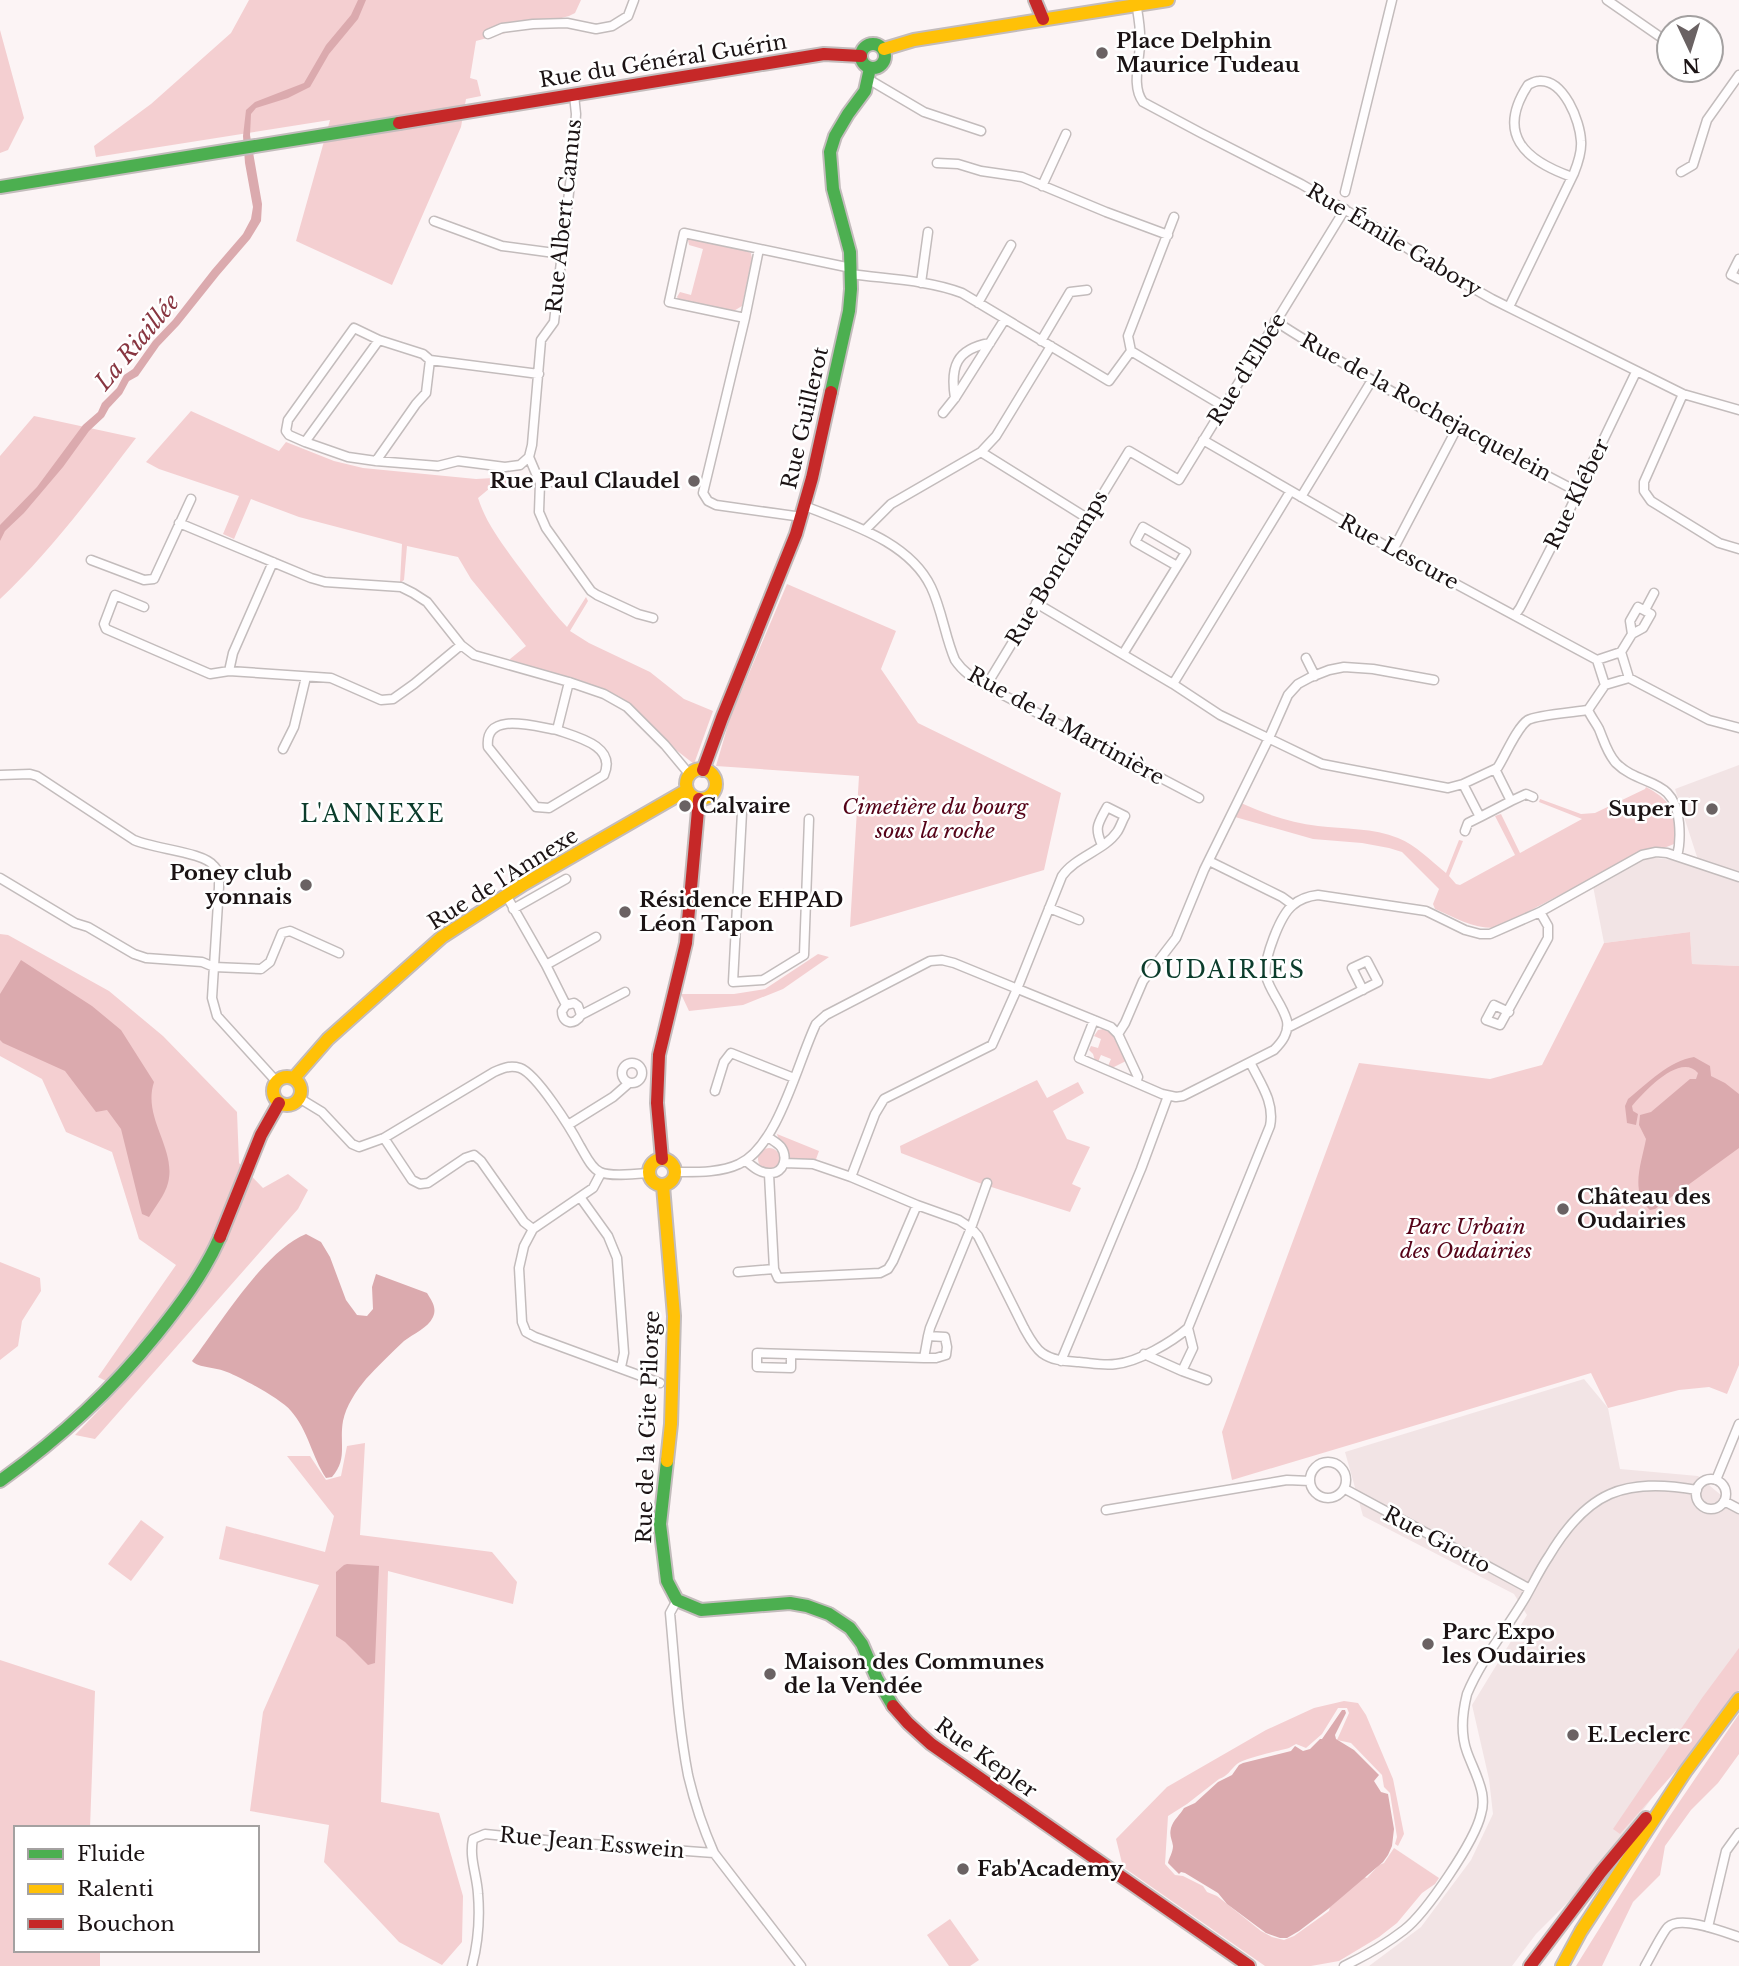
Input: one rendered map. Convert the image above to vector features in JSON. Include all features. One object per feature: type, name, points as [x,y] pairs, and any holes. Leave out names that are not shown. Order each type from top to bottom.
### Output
[{"type":"street","points":[[488,34],[502,28],[533,24],[567,23],[596,29],[612,26],[628,16],[634,0]]},
{"type":"street","points":[[1035,0],[1044,19]]},
{"type":"street","points":[[884,50],[908,41],[1136,2],[1168,0]]},
{"type":"street","points":[[1345,192],[1392,0]]},
{"type":"street","points":[[1607,0],[1655,33]]},
{"type":"street","name":"Rue Émile Gabory","points":[[1136,2],[1141,39],[1137,87],[1143,102],[1301,184],[1439,270],[1509,307],[1683,394],[1739,410]]},
{"type":"street","points":[[869,74],[882,65],[886,58],[884,50],[872,44],[864,48],[861,56],[869,74],[924,112],[981,131]]},
{"type":"street","name":"Rue du Général Guérin","points":[[0,187],[824,54],[861,56]]},
{"type":"street","name":"Rue Guillerot","points":[[703,770],[803,512],[849,311],[851,271],[845,231],[833,189],[830,152],[835,136],[865,91],[869,74]]},
{"type":"street","points":[[1681,172],[1693,165],[1707,120],[1739,75]]},
{"type":"street","points":[[1509,307],[1572,177],[1582,142],[1567,98],[1549,83],[1539,81],[1528,85],[1516,107],[1513,126],[1519,141],[1527,153],[1540,163],[1552,171],[1572,177]]},
{"type":"street","name":"Rue Albert Camus","points":[[529,457],[541,340],[554,322],[573,158],[576,114],[574,95]]},
{"type":"street","points":[[1042,186],[1066,134]]},
{"type":"street","points":[[937,163],[958,164],[981,171],[1022,177],[1168,234]]},
{"type":"street","name":"Rue d'Elbée","points":[[1129,451],[1179,480],[1345,209]]},
{"type":"street","points":[[1174,217],[1128,336],[1131,351],[1223,407]]},
{"type":"street","points":[[434,221],[502,246],[562,254]]},
{"type":"street","points":[[920,284],[928,232]]},
{"type":"street","points":[[745,318],[669,302],[684,233],[851,271],[949,288],[1109,381],[1131,351]]},
{"type":"street","points":[[978,303],[1011,245]]},
{"type":"street","points":[[760,249],[703,493],[708,501],[716,505],[803,512]]},
{"type":"street","points":[[1739,259],[1731,275],[1739,279]]},
{"type":"street","points":[[1041,341],[1070,292],[1087,289]]},
{"type":"street","points":[[943,412],[955,398],[1004,319]]},
{"type":"street","name":"Rue de la Rochejacquelein","points":[[1275,321],[1457,428],[1578,492]]},
{"type":"street","points":[[538,374],[430,360],[423,354],[379,340],[354,328],[286,425],[286,431],[305,442],[348,457],[376,461],[438,466],[457,461],[505,467],[520,465],[529,457],[540,483],[539,512],[546,528],[591,591],[638,614],[653,618]]},
{"type":"street","points":[[305,442],[379,340]]},
{"type":"street","points":[[955,398],[953,382],[958,360],[963,353],[976,346],[990,343]]},
{"type":"street","points":[[865,530],[891,504],[981,452],[996,436],[1051,346]]},
{"type":"street","points":[[376,461],[426,393],[430,360]]},
{"type":"street","name":"Rue Kléber","points":[[1515,615],[1558,536],[1636,372]]},
{"type":"street","points":[[1301,498],[1372,380]]},
{"type":"street","points":[[1683,394],[1644,482],[1644,491],[1651,500],[1719,543],[1739,549]]},
{"type":"street","points":[[1393,550],[1457,428]]},
{"type":"street","name":"Rue Lescure","points":[[1203,440],[1393,550],[1597,660]]},
{"type":"street","name":"Rue Bonchamps","points":[[986,686],[1129,451]]},
{"type":"street","points":[[981,452],[1087,518]]},
{"type":"street","points":[[540,483],[574,480],[583,482]]},
{"type":"street","points":[[1173,684],[1290,492]]},
{"type":"street","points":[[91,560],[144,580],[154,579],[191,499]]},
{"type":"street","name":"Rue de la Martinière","points":[[803,512],[865,530],[901,552],[920,570],[933,590],[956,660],[969,675],[1199,798]]},
{"type":"street","points":[[179,523],[311,578],[325,582],[401,587],[427,602],[461,645],[474,655],[569,682],[604,694],[627,707],[690,775]]},
{"type":"street","points":[[1124,654],[1186,552],[1143,527],[1135,542],[1177,566]]},
{"type":"street","points":[[229,671],[233,653],[273,562]]},
{"type":"street","points":[[1605,685],[1597,660],[1621,652],[1632,634],[1643,628],[1651,614],[1645,610],[1654,593]]},
{"type":"street","points":[[144,607],[115,595],[104,624],[106,629],[210,674],[229,671],[331,678],[381,700],[393,699],[461,645]]},
{"type":"street","points":[[1036,603],[1124,654],[1220,715],[1322,764],[1448,788],[1463,784],[1498,767],[1514,737],[1528,720],[1588,710],[1605,685],[1629,678],[1709,720],[1739,728]]},
{"type":"street","points":[[1621,652],[1629,678]]},
{"type":"street","points":[[1306,658],[1315,676]]},
{"type":"street","points":[[1118,1034],[1143,981],[1176,937],[1288,695],[1298,684],[1329,670],[1344,667],[1373,669],[1434,680]]},
{"type":"street","points":[[283,749],[295,727],[306,677]]},
{"type":"street","points":[[557,730],[569,682]]},
{"type":"street","points":[[1588,710],[1606,748],[1617,764],[1672,797],[1679,826],[1677,856]]},
{"type":"street","points":[[508,722],[557,730],[591,741],[607,760],[607,768],[604,775],[549,808],[536,807],[488,747],[488,738],[490,732],[508,722]]},
{"type":"street","points":[[1495,769],[1511,801]]},
{"type":"street","points":[[703,770],[712,774],[716,783],[715,789],[707,798],[699,799],[687,790],[686,782],[694,771],[703,770]]},
{"type":"street","points":[[0,775],[37,776],[134,840],[207,859],[215,866],[219,876],[212,998],[217,1016],[276,1081]]},
{"type":"street","points":[[1463,784],[1480,817]]},
{"type":"street","name":"Rue de l'Annexe","points":[[295,1079],[328,1039],[442,937],[506,895],[687,790]]},
{"type":"street","points":[[1465,831],[1468,823],[1511,801],[1526,794],[1533,797]]},
{"type":"street","points":[[662,1159],[657,1103],[659,1055],[686,943],[699,799]]},
{"type":"street","points":[[851,1177],[875,1114],[884,1100],[992,1045],[1066,870],[1102,845],[1116,835],[1125,816],[1107,807],[1096,827],[1102,845]]},
{"type":"street","points":[[742,812],[733,982],[763,981],[804,955],[809,820]]},
{"type":"street","points":[[1094,1020],[1079,1058],[1168,1096],[1184,1096],[1274,1050],[1283,1041],[1287,1022],[1268,980],[1267,955],[1284,916],[1293,905],[1309,896],[1318,895],[1426,911],[1465,930],[1490,934],[1540,912],[1642,855],[1656,852],[1677,856],[1739,877]]},
{"type":"street","points":[[1209,861],[1293,905]]},
{"type":"street","points":[[0,878],[75,923],[88,927],[134,954],[146,958],[202,962],[214,967],[261,969],[270,962],[285,931],[339,953]]},
{"type":"street","points":[[513,909],[566,879]]},
{"type":"street","points":[[506,895],[566,1005]]},
{"type":"street","points":[[1049,908],[1079,920]]},
{"type":"street","points":[[1508,1012],[1548,938],[1548,926],[1540,912]]},
{"type":"street","points":[[546,965],[596,937]]},
{"type":"street","points":[[675,1172],[726,1169],[746,1161],[757,1151],[774,1126],[816,1024],[826,1014],[930,961],[954,963],[1111,1027],[1118,1034],[1138,1077],[1136,1082]]},
{"type":"street","points":[[1287,1028],[1363,990]]},
{"type":"street","points":[[582,1015],[579,1006],[574,1003],[566,1005],[562,1011],[567,1022],[574,1023],[579,1021],[582,1015],[625,992]]},
{"type":"street","points":[[715,1091],[724,1062],[731,1054],[794,1077]]},
{"type":"street","points":[[784,1163],[813,1164],[959,1220],[978,1236],[1031,1342],[1040,1352],[1061,1361],[1117,1364],[1176,1338],[1188,1328],[1273,1115],[1271,1105],[1250,1062]]},
{"type":"street","points":[[299,1098],[322,1112],[352,1144],[359,1147],[384,1138],[507,1066],[525,1071],[533,1078],[568,1125],[593,1167],[601,1173],[649,1173]]},
{"type":"street","points":[[287,1076],[295,1079],[301,1090],[299,1098],[288,1105],[279,1103],[273,1095],[273,1085],[287,1076]]},
{"type":"street","points":[[568,1125],[613,1097],[629,1083]]},
{"type":"street","points":[[1061,1361],[1168,1096]]},
{"type":"street","points":[[0,1481],[57,1438],[126,1372],[192,1291],[229,1219],[260,1136],[279,1103]]},
{"type":"street","points":[[746,1161],[757,1170],[769,1174],[784,1163],[785,1157],[780,1146],[768,1137]]},
{"type":"street","points":[[384,1138],[412,1180],[420,1184],[428,1183],[465,1158],[474,1155],[524,1222],[533,1229]]},
{"type":"street","points":[[662,1159],[671,1163],[675,1172],[672,1181],[663,1185],[653,1182],[649,1173],[652,1164],[662,1159]]},
{"type":"street","points":[[601,1173],[593,1188],[533,1229],[524,1246],[519,1268],[522,1322],[526,1332],[535,1336],[660,1383]]},
{"type":"street","points":[[769,1174],[774,1269],[776,1276],[782,1279],[880,1273],[888,1269],[894,1261],[916,1205]]},
{"type":"street","points":[[924,1358],[930,1328],[987,1184]]},
{"type":"street","name":"Rue de la Gite Pilorge","points":[[663,1185],[674,1316],[674,1352],[671,1424],[660,1524],[667,1581],[677,1600],[670,1614],[688,1776],[714,1853],[800,1966]]},
{"type":"street","points":[[580,1197],[608,1236],[617,1258],[624,1353],[621,1367]]},
{"type":"street","points":[[738,1272],[774,1269]]},
{"type":"street","points":[[1182,1371],[1194,1348],[1188,1328]]},
{"type":"street","points":[[792,1354],[936,1359],[946,1355],[944,1337],[928,1336]]},
{"type":"street","points":[[1144,1354],[1207,1380]]},
{"type":"street","points":[[1716,1480],[1739,1424]]},
{"type":"street","points":[[1328,1462],[1336,1464],[1346,1475],[1345,1489],[1336,1497],[1320,1497],[1314,1492],[1310,1480],[1314,1468],[1328,1462]]},
{"type":"street","points":[[1106,1510],[1287,1480],[1310,1480]]},
{"type":"street","points":[[1716,1480],[1725,1492],[1724,1501],[1714,1508],[1706,1508],[1699,1503],[1697,1490],[1704,1481],[1716,1480]]},
{"type":"street","points":[[1344,1966],[1359,1962],[1416,1918],[1473,1835],[1481,1814],[1482,1802],[1479,1781],[1466,1751],[1462,1730],[1466,1694],[1567,1528],[1592,1503],[1610,1492],[1642,1485],[1697,1490]]},
{"type":"street","name":"Rue Giotto","points":[[1345,1489],[1530,1589]]},
{"type":"street","points":[[1724,1501],[1739,1509]]},
{"type":"street","name":"Rue Kepler","points":[[677,1600],[701,1609],[790,1604],[817,1609],[850,1628],[862,1644],[891,1703],[931,1744],[1250,1966]]},
{"type":"street","points":[[1562,1966],[1581,1931],[1685,1772],[1739,1699]]},
{"type":"street","points":[[1530,1966],[1601,1872],[1685,1772]]},
{"type":"street","points":[[1708,1927],[1726,1852],[1739,1833]]},
{"type":"street","name":"Rue Jean Esswein","points":[[472,1966],[479,1925],[478,1892],[471,1851],[473,1839],[485,1834],[714,1853]]},
{"type":"street","points":[[1645,1966],[1668,1927],[1679,1922],[1708,1927],[1739,1937]]},
{"type":"shaded area","points":[[358,0],[366,0],[358,19],[329,54],[310,87],[288,98],[256,108],[251,114],[250,135],[262,204],[261,221],[250,239],[159,346],[138,376],[129,381],[104,417],[89,431],[24,513],[5,531],[0,541],[0,525],[37,487],[83,425],[98,412],[124,375],[133,369],[153,341],[243,234],[251,219],[253,207],[243,136],[246,110],[255,102],[304,83],[326,45],[351,15]]},
{"type":"shaded area","points":[[1739,765],[1739,966],[1692,964],[1690,932],[1604,943],[1593,886],[1647,857],[1699,863],[1675,789]]},
{"type":"shaded area","points":[[21,960],[92,1006],[121,1030],[154,1082],[152,1108],[168,1158],[169,1170],[165,1192],[149,1217],[142,1214],[121,1129],[107,1110],[96,1112],[65,1071],[0,1040],[0,994]]},
{"type":"shaded area","points":[[1694,1057],[1710,1066],[1711,1076],[1739,1094],[1739,1148],[1650,1210],[1640,1195],[1638,1186],[1646,1139],[1639,1125],[1640,1115],[1651,1112],[1690,1079],[1696,1079],[1698,1073],[1682,1067],[1653,1084],[1632,1106],[1633,1111],[1638,1114],[1636,1125],[1627,1123],[1625,1106],[1628,1099],[1659,1074],[1676,1063]]},
{"type":"shaded area","points":[[306,1234],[321,1242],[330,1257],[346,1300],[357,1315],[367,1316],[373,1309],[372,1287],[376,1274],[427,1293],[434,1311],[428,1324],[394,1350],[355,1394],[343,1421],[340,1464],[332,1477],[326,1478],[297,1418],[286,1406],[234,1375],[192,1361],[259,1272],[290,1243]]},
{"type":"shaded area","points":[[1584,1379],[1608,1408],[1620,1469],[1698,1476],[1739,1510],[1739,1683],[1591,1879],[1536,1934],[1512,1966],[1369,1966],[1421,1927],[1471,1860],[1493,1814],[1489,1779],[1472,1705],[1527,1615],[1514,1594],[1363,1516],[1345,1452]]},
{"type":"shaded area","points":[[347,1564],[379,1566],[375,1663],[368,1665],[336,1636],[336,1572]]},
{"type":"shaded area","points":[[1342,1710],[1346,1713],[1335,1735],[1336,1739],[1354,1750],[1379,1775],[1374,1781],[1381,1792],[1388,1794],[1394,1829],[1392,1846],[1383,1862],[1328,1909],[1299,1931],[1287,1938],[1280,1938],[1266,1933],[1227,1904],[1218,1893],[1185,1873],[1179,1874],[1168,1863],[1173,1848],[1171,1828],[1184,1808],[1195,1803],[1218,1782],[1232,1775],[1239,1765],[1291,1751],[1295,1746],[1303,1751],[1310,1749],[1322,1739]]},
{"type":"green space","points":[[249,0],[581,0],[575,13],[569,16],[476,41],[470,78],[477,80],[481,96],[466,99],[461,127],[392,285],[296,241],[330,120],[96,157],[94,146],[151,104],[231,33]]},
{"type":"green space","points":[[0,30],[24,118],[8,150],[0,153]]},
{"type":"green space","points":[[692,238],[751,253],[742,306],[732,312],[679,300],[677,297],[680,292],[691,295],[703,249],[689,245],[688,240]]},
{"type":"green space","points":[[191,411],[279,451],[286,442],[334,461],[363,468],[476,479],[510,477],[513,486],[490,488],[478,498],[481,507],[505,548],[567,627],[586,597],[588,601],[570,631],[650,672],[684,699],[713,711],[694,764],[617,696],[585,682],[511,662],[510,659],[526,646],[471,579],[458,557],[407,546],[404,580],[400,583],[402,544],[299,517],[251,499],[234,539],[223,534],[239,496],[159,469],[146,462]]},
{"type":"green space","points":[[34,416],[136,438],[54,542],[0,599],[0,456]]},
{"type":"green space","name":"Cimetière du bourg sous la roche","points":[[787,584],[896,631],[881,669],[918,723],[1061,793],[1044,870],[850,927],[859,776],[716,766],[730,718]]},
{"type":"green space","points":[[1646,787],[1662,798],[1672,810],[1676,825],[1674,844],[1636,855],[1497,928],[1472,925],[1435,909],[1433,904],[1439,889],[1402,852],[1362,843],[1313,839],[1235,817],[1241,803],[1298,823],[1389,835],[1411,845],[1446,873],[1459,840],[1463,841],[1449,876],[1460,885],[1515,855],[1495,816],[1501,814],[1520,853],[1582,819],[1539,802],[1540,799],[1581,814],[1595,813]]},
{"type":"green space","name":"Parc Urbain des Oudairies","points":[[1690,932],[1692,964],[1739,966],[1739,1365],[1727,1394],[1709,1387],[1679,1390],[1608,1408],[1591,1373],[1232,1480],[1222,1432],[1359,1063],[1490,1079],[1542,1065],[1604,943]]},
{"type":"green space","points":[[0,934],[8,935],[109,991],[163,1036],[237,1112],[239,1163],[263,1188],[288,1174],[308,1190],[298,1209],[95,1439],[75,1435],[120,1388],[98,1377],[176,1265],[139,1239],[112,1152],[66,1132],[42,1079],[0,1056]]},
{"type":"green space","points":[[818,954],[829,957],[783,989],[743,1005],[689,1011],[681,994],[734,994],[765,989]]},
{"type":"green space","points":[[1103,1029],[1114,1037],[1126,1061],[1112,1068],[1108,1066],[1111,1059],[1101,1055],[1098,1062],[1095,1061],[1089,1050],[1091,1046],[1098,1048],[1101,1039],[1094,1036],[1098,1030]]},
{"type":"green space","points":[[1037,1080],[1047,1098],[1078,1082],[1084,1093],[1053,1111],[1067,1139],[1090,1147],[1072,1184],[1081,1188],[1070,1212],[982,1184],[901,1153],[900,1146]]},
{"type":"green space","points":[[777,1134],[819,1151],[815,1162],[789,1158]]},
{"type":"green space","points":[[769,1148],[777,1151],[780,1159],[777,1167],[769,1170],[761,1167],[758,1159],[761,1151]]},
{"type":"green space","points":[[0,1262],[40,1278],[41,1291],[22,1321],[18,1346],[0,1360]]},
{"type":"green space","points":[[365,1443],[360,1535],[492,1552],[517,1582],[513,1604],[388,1571],[381,1802],[439,1813],[463,1896],[462,1942],[442,1965],[399,1942],[324,1862],[329,1825],[250,1811],[263,1712],[319,1585],[219,1559],[226,1526],[325,1552],[334,1516],[287,1456],[310,1456],[326,1480],[341,1476],[347,1446]]},
{"type":"green space","points":[[141,1520],[164,1537],[131,1581],[108,1564]]},
{"type":"green space","points":[[1739,1648],[1739,1690],[1695,1749],[1620,1834],[1613,1829]]},
{"type":"green space","points":[[0,1660],[95,1691],[90,1826],[14,1826],[14,1952],[100,1952],[100,1966],[0,1966]]},
{"type":"green space","points":[[1344,1701],[1358,1703],[1366,1715],[1393,1779],[1404,1834],[1398,1846],[1395,1844],[1397,1837],[1390,1793],[1384,1787],[1382,1775],[1351,1743],[1337,1740],[1349,1713],[1347,1708],[1338,1708],[1322,1734],[1306,1748],[1296,1744],[1241,1762],[1168,1816],[1165,1864],[1175,1875],[1203,1886],[1207,1892],[1217,1896],[1261,1931],[1284,1940],[1329,1911],[1330,1907],[1364,1877],[1367,1878],[1384,1863],[1394,1848],[1439,1878],[1422,1893],[1397,1923],[1339,1961],[1311,1966],[1265,1966],[1123,1867],[1116,1839],[1167,1787],[1266,1730],[1314,1708]]},
{"type":"green space","points":[[1739,1714],[1739,1754],[1718,1783],[1691,1810],[1665,1846],[1660,1875],[1633,1902],[1602,1966],[1576,1966],[1667,1820]]},
{"type":"green space","points":[[950,1919],[979,1960],[970,1966],[949,1966],[927,1935]]},
{"type":"traffic: fast","points":[[873,44],[882,47],[885,56],[882,65],[873,68],[864,65],[861,56],[864,47],[873,44]]},
{"type":"traffic: fast","points":[[831,392],[849,311],[851,289],[850,252],[833,189],[830,152],[835,136],[865,91],[870,68]]},
{"type":"traffic: fast","points":[[0,187],[399,123]]},
{"type":"traffic: fast","points":[[0,1481],[63,1431],[121,1376],[183,1300],[220,1237]]},
{"type":"traffic: fast","points":[[667,1461],[660,1524],[667,1581],[677,1600],[701,1610],[790,1603],[829,1614],[850,1628],[862,1644],[877,1679],[893,1706]]},
{"type":"traffic: slow","points":[[884,49],[914,40],[1168,0]]},
{"type":"traffic: slow","points":[[701,769],[712,773],[716,784],[712,795],[701,799],[690,795],[686,784],[690,773],[701,769]]},
{"type":"traffic: slow","points":[[294,1078],[328,1039],[442,937],[524,884],[687,790]]},
{"type":"traffic: slow","points":[[287,1077],[297,1081],[301,1091],[297,1101],[287,1105],[277,1101],[273,1091],[277,1081],[287,1077]]},
{"type":"traffic: slow","points":[[662,1159],[671,1163],[675,1172],[671,1181],[662,1185],[653,1181],[649,1172],[653,1163],[662,1159]]},
{"type":"traffic: slow","points":[[663,1186],[674,1316],[671,1424],[667,1461]]},
{"type":"traffic: slow","points":[[1562,1966],[1581,1931],[1685,1772],[1739,1699]]},
{"type":"traffic: jam","points":[[1035,0],[1043,19]]},
{"type":"traffic: jam","points":[[399,123],[824,54],[861,56]]},
{"type":"traffic: jam","points":[[703,770],[796,534],[812,478],[831,392]]},
{"type":"traffic: jam","points":[[662,1159],[657,1103],[659,1055],[686,943],[699,799]]},
{"type":"traffic: jam","points":[[220,1237],[261,1135],[279,1103]]},
{"type":"traffic: jam","points":[[893,1706],[931,1744],[1249,1966]]},
{"type":"traffic: jam","points":[[1530,1966],[1601,1872],[1646,1818]]},
{"type":"place","name":"Place Delphin Maurice Tudeau","points":[[1102,53]]},
{"type":"place","name":"Rue Paul Claudel","points":[[694,481]]},
{"type":"place","name":"Calvaire","points":[[685,806]]},
{"type":"place","name":"Super U","points":[[1712,809]]},
{"type":"place","name":"Poney club yonnais","points":[[306,885]]},
{"type":"place","name":"Résidence EHPAD Léon Tapon","points":[[625,912]]},
{"type":"place","name":"Château des Oudairies","points":[[1563,1209]]},
{"type":"place","name":"Parc Expo les Oudairies","points":[[1428,1644]]},
{"type":"place","name":"Maison des Communes de la Vendée","points":[[770,1674]]},
{"type":"place","name":"E.Leclerc","points":[[1573,1735]]},
{"type":"place","name":"Fab'Academy","points":[[963,1869]]},
{"type":"district","name":"L'ANNEXE","points":[[373,814]]},
{"type":"district","name":"OUDAIRIES","points":[[1223,970]]},
{"type":"water label","name":"La Riaillée","points":[[137,342]]}]
